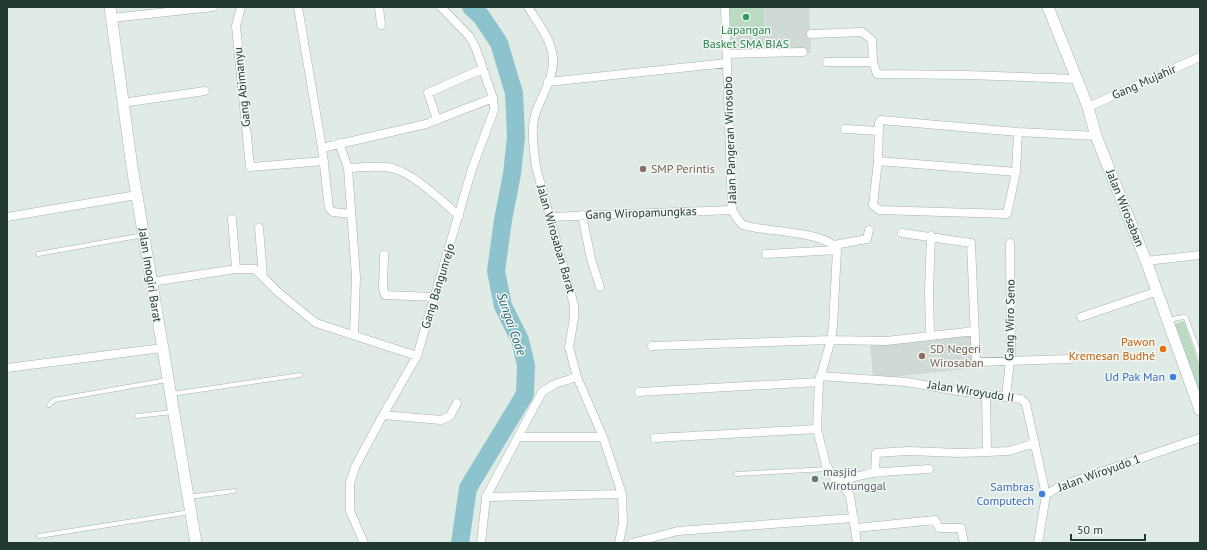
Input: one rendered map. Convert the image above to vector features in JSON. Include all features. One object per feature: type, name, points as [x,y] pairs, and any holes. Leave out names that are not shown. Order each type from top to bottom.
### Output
[{"type":"main road","name":"Jalan Imogiri Barat","points":[[110,7],[122,103],[167,380],[174,412],[196,543]]},
{"type":"main road","name":"Jalan Wirosaban","points":[[1048,7],[1088,107],[1096,136],[1158,291],[1200,409]]},
{"type":"street","points":[[112,18],[213,7]]},
{"type":"street","name":"Gang Abimanyu","points":[[241,7],[236,26],[250,167],[324,161]]},
{"type":"street","points":[[298,7],[322,148],[330,210],[351,214]]},
{"type":"street","points":[[379,7],[381,25]]},
{"type":"street","points":[[322,148],[407,129],[437,120],[493,98],[472,40],[441,7]]},
{"type":"street","name":"Jalan Wirosaban Barat","points":[[528,7],[541,26],[550,48],[553,65],[536,113],[533,138],[536,167],[549,217],[570,284],[574,305],[574,318],[569,344],[577,377],[603,437],[622,494],[623,523],[620,543]]},
{"type":"street","name":"Jalan Pangeran Wirosobo","points":[[725,7],[732,210],[739,221],[746,226],[822,239],[836,248]]},
{"type":"street","points":[[811,34],[862,32],[872,40],[875,73],[879,74],[967,74],[1076,79]]},
{"type":"street","points":[[726,54],[803,52]]},
{"type":"street","name":"Gang Mujahir","points":[[1088,107],[1200,57]]},
{"type":"street","points":[[827,62],[873,62]]},
{"type":"street","points":[[548,82],[727,63]]},
{"type":"street","points":[[437,120],[428,93],[482,69]]},
{"type":"street","points":[[122,103],[205,91]]},
{"type":"street","name":"Gang Bangunrejo","points":[[364,543],[350,511],[350,483],[355,467],[417,356],[472,169],[492,115],[493,98]]},
{"type":"street","points":[[1018,132],[1016,172],[1009,212],[1006,215],[879,210],[874,208],[872,202],[878,161],[879,123],[882,120],[1018,132],[1096,136]]},
{"type":"street","points":[[845,129],[879,131]]},
{"type":"street","points":[[339,143],[348,168],[356,276],[354,335]]},
{"type":"street","points":[[878,161],[1016,172]]},
{"type":"street","points":[[348,168],[388,167],[397,169],[430,191],[459,216]]},
{"type":"street","points":[[7,217],[137,195]]},
{"type":"street","name":"Gang Wiropamungkas","points":[[549,217],[732,210]]},
{"type":"street","points":[[582,215],[591,259],[600,287]]},
{"type":"street","points":[[232,219],[236,269]]},
{"type":"street","points":[[259,228],[263,276]]},
{"type":"street","points":[[766,254],[836,248],[867,239],[869,230]]},
{"type":"street","points":[[902,233],[967,241],[972,244],[976,362],[1070,359]]},
{"type":"street","points":[[928,336],[930,334],[929,290],[931,236]]},
{"type":"street","name":"Gang Wiro Seno","points":[[1006,396],[1010,361],[1010,243]]},
{"type":"street","points":[[836,248],[836,299],[831,340],[819,379],[817,429],[823,459],[828,469],[849,494],[856,528],[857,543]]},
{"type":"street","points":[[384,255],[383,288],[385,295],[435,297]]},
{"type":"street","points":[[1146,261],[1200,255]]},
{"type":"street","points":[[151,282],[236,269],[255,269],[279,294],[310,320],[321,326],[354,335],[417,356]]},
{"type":"street","points":[[1081,317],[1158,291]]},
{"type":"street","points":[[652,346],[831,340],[886,341],[975,331]]},
{"type":"street","points":[[7,368],[162,348]]},
{"type":"street","points":[[481,543],[486,497],[544,390],[555,384],[577,377]]},
{"type":"street","name":"Jalan Wiroyudo II","points":[[639,392],[819,379],[907,382],[1021,399],[1025,402],[1036,443],[1046,495]]},
{"type":"street","points":[[986,394],[987,452]]},
{"type":"street","points":[[383,415],[441,420],[450,416],[457,403]]},
{"type":"street","points":[[655,438],[817,429]]},
{"type":"street","points":[[518,438],[603,437]]},
{"type":"street","name":"Jalan Wiroyudo 1","points":[[1038,543],[1046,495],[1060,486],[1200,438]]},
{"type":"street","points":[[875,473],[876,453],[909,451],[959,453],[987,452],[1009,450],[1036,443]]},
{"type":"street","points":[[839,483],[856,476],[875,473],[929,469]]},
{"type":"street","points":[[486,497],[622,494]]},
{"type":"street","points":[[632,543],[678,530],[854,518]]},
{"type":"street","points":[[856,528],[935,520],[939,528],[962,528],[964,543]]},
{"type":"lane","points":[[38,254],[144,235]]},
{"type":"lane","points":[[1168,320],[1183,317],[1186,318],[1200,356]]},
{"type":"lane","points":[[170,394],[300,375]]},
{"type":"lane","points":[[49,405],[54,400],[167,380]]},
{"type":"lane","points":[[137,416],[174,412]]},
{"type":"lane","points":[[736,474],[828,469]]},
{"type":"lane","points":[[188,497],[234,491]]},
{"type":"lane","points":[[39,536],[190,512]]},
{"type":"shaded area","points":[[728,7],[809,7],[811,53],[730,52]]},
{"type":"shaded area","name":"SD Negeri Wirosaban","points":[[971,333],[975,368],[873,379],[870,343]]},
{"type":"green space","name":"Lapangan Basket SMA BIAS","points":[[729,7],[763,7],[764,28],[730,29]]},
{"type":"green space","points":[[1184,321],[1200,367],[1200,396],[1175,324]]},
{"type":"waterway","name":"Sungai Code","points":[[460,543],[468,488],[525,394],[526,365],[520,340],[503,306],[496,271],[503,220],[512,174],[516,137],[514,93],[499,43],[481,16],[471,7]]},
{"type":"place","name":"Lapangan Basket SMA BIAS","points":[[746,17]]},
{"type":"place","name":"SMP Perintis","points":[[643,169]]},
{"type":"place","name":"Pawon Kremesan Budhé","points":[[1163,349]]},
{"type":"place","name":"SD Negeri Wirosaban","points":[[922,356]]},
{"type":"place","name":"Ud Pak Man","points":[[1173,377]]},
{"type":"place","name":"masjid Wirotunggal","points":[[815,479]]},
{"type":"place","name":"Sambras Computech","points":[[1042,494]]}]
